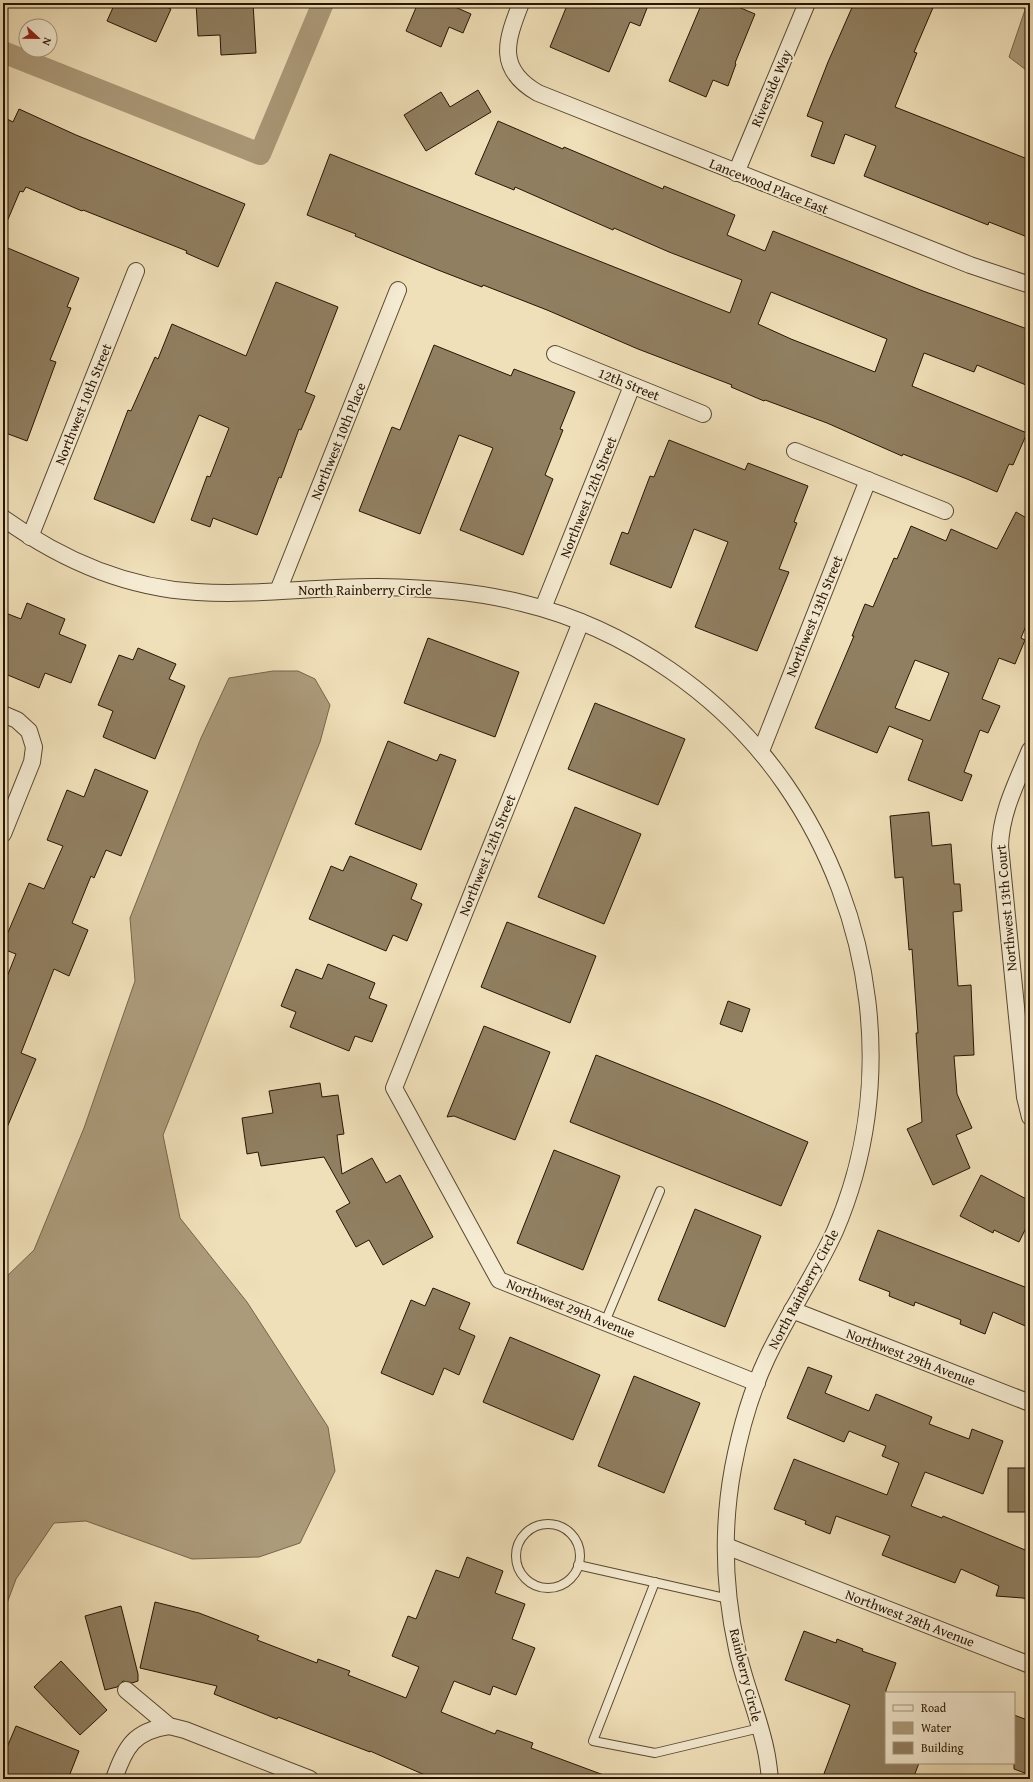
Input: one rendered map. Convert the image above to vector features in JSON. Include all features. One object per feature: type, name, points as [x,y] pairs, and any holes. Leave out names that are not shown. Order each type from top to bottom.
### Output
[{"type":"street","name":"Lancewood Place East","points":[[521,3],[507,44],[508,60],[515,74],[525,86],[538,93],[970,266],[1030,285]]},
{"type":"street","name":"Riverside Way","points":[[736,172],[807,3]]},
{"type":"street","name":"Northwest 10th Street","points":[[30,537],[136,271]]},
{"type":"street","name":"Northwest 10th Place","points":[[278,591],[398,290]]},
{"type":"street","name":"12th Street","points":[[555,354],[702,414]]},
{"type":"street","name":"Northwest 12th Street","points":[[543,608],[632,386]]},
{"type":"street","points":[[795,451],[945,511]]},
{"type":"street","name":"Northwest 13th Street","points":[[761,752],[868,480]]},
{"type":"street","name":"North Rainberry Circle","points":[[3,518],[30,537],[58,553],[101,572],[147,585],[195,592],[242,593],[375,587],[430,589],[466,592],[543,608],[604,632],[652,658],[696,689],[736,725],[761,752],[796,800],[823,847],[844,896],[860,948],[868,1002],[871,1037],[869,1092],[861,1145],[847,1197],[835,1231],[811,1279],[792,1310],[767,1358],[741,1432],[733,1467],[728,1502],[726,1546]]},
{"type":"street","name":"Northwest 12th Street","points":[[394,1088],[581,622]]},
{"type":"street","points":[[3,714],[17,720],[29,731],[34,746],[32,762],[3,834]]},
{"type":"street","name":"Northwest 13th Court","points":[[1030,750],[1000,829],[1000,846],[1024,1097],[1030,1117]]},
{"type":"street","name":"Northwest 29th Avenue","points":[[394,1088],[499,1280],[757,1383]]},
{"type":"street","name":"Northwest 29th Avenue","points":[[792,1310],[1030,1403]]},
{"type":"street","name":"Northwest 28th Avenue","points":[[726,1546],[1030,1665]]},
{"type":"street","name":"Rainberry Circle","points":[[726,1546],[729,1599],[737,1652],[766,1750],[770,1779]]},
{"type":"street","points":[[126,1690],[170,1726]]},
{"type":"street","points":[[114,1779],[121,1759],[129,1745],[140,1734],[154,1728],[170,1726],[184,1730],[310,1779]]},
{"type":"lane","points":[[605,1322],[660,1191]]},
{"type":"lane","points":[[547,1524],[557,1526],[566,1530],[573,1537],[578,1546],[580,1556],[578,1565],[574,1574],[567,1582],[548,1588],[538,1587],[529,1582],[522,1575],[517,1561],[517,1546],[522,1537],[529,1530],[547,1524]]},
{"type":"lane","points":[[578,1565],[729,1599]]},
{"type":"lane","points":[[655,1582],[593,1742],[655,1753],[760,1728]]},
{"type":"water","points":[[1024,3],[1030,3],[1030,73],[1009,57],[1025,10]]},
{"type":"water","points":[[273,671],[298,671],[315,679],[330,705],[320,742],[163,1135],[180,1218],[247,1302],[328,1427],[335,1471],[300,1543],[259,1557],[192,1559],[86,1521],[54,1523],[16,1579],[3,1614],[3,1280],[34,1250],[84,1128],[135,981],[130,918],[201,738],[229,678]]},
{"type":"building","points":[[115,3],[158,3],[171,9],[156,42],[107,21]]},
{"type":"building","points":[[196,3],[253,3],[256,53],[221,55],[220,35],[198,36]]},
{"type":"building","points":[[418,3],[446,3],[471,14],[463,33],[449,27],[441,47],[406,31]]},
{"type":"building","points":[[568,3],[649,3],[640,26],[630,22],[609,72],[550,47]]},
{"type":"building","points":[[702,3],[729,3],[755,14],[735,63],[736,64],[728,86],[713,80],[706,97],[669,81]]},
{"type":"building","points":[[854,3],[935,3],[914,52],[917,53],[895,107],[1030,160],[1030,238],[989,222],[988,225],[864,176],[876,146],[845,134],[834,164],[811,156],[823,122],[807,116],[828,62]]},
{"type":"building","points":[[478,90],[491,112],[426,151],[404,115],[441,92],[450,107]]},
{"type":"building","points":[[19,109],[76,135],[245,204],[218,267],[186,253],[187,251],[83,210],[82,211],[26,187],[23,192],[20,191],[3,231],[3,117],[13,122]]},
{"type":"building","points":[[498,121],[663,189],[664,186],[735,215],[727,235],[765,251],[773,231],[923,291],[1030,330],[1030,375],[1026,385],[977,365],[974,372],[924,353],[912,386],[1027,433],[1013,465],[1009,464],[997,492],[903,454],[902,456],[827,423],[765,400],[764,401],[731,387],[732,385],[638,349],[547,310],[483,285],[482,287],[438,270],[355,236],[356,234],[307,215],[330,154],[730,313],[742,280],[669,252],[614,228],[613,230],[515,187],[514,190],[475,174]],"holes":[[[771,292],[887,339],[875,372],[791,339],[758,324]]]},
{"type":"building","points":[[3,246],[79,278],[67,307],[71,308],[50,360],[56,362],[27,441],[3,432]]},
{"type":"building","points":[[276,282],[338,307],[305,392],[315,396],[301,430],[299,429],[281,478],[279,477],[257,535],[213,518],[210,527],[191,520],[207,476],[210,477],[229,428],[199,415],[154,523],[94,499],[128,410],[131,411],[155,357],[158,359],[172,324],[246,356]]},
{"type":"building","points":[[434,345],[511,376],[514,369],[575,392],[560,429],[563,430],[545,475],[553,479],[523,555],[460,530],[493,448],[459,435],[420,534],[359,511],[392,427],[400,430]]},
{"type":"building","points":[[669,440],[745,470],[748,463],[808,486],[794,522],[797,523],[779,569],[789,572],[757,651],[695,627],[728,542],[694,529],[671,588],[610,564],[622,532],[628,534],[650,476],[654,477]]},
{"type":"building","points":[[1016,512],[1030,520],[1030,616],[1021,638],[1025,640],[1015,664],[999,658],[982,699],[1000,706],[988,733],[980,730],[964,772],[972,775],[962,801],[908,780],[923,740],[889,726],[877,753],[815,728],[854,636],[852,636],[865,604],[873,607],[894,558],[897,559],[911,526],[946,541],[951,529],[997,549]],"holes":[[[915,660],[949,673],[930,721],[895,708]]]},
{"type":"building","points":[[27,603],[65,619],[59,634],[86,645],[71,683],[45,673],[39,688],[3,673],[3,612],[21,619]]},
{"type":"building","points":[[428,638],[519,672],[495,737],[404,703]]},
{"type":"building","points":[[138,648],[176,664],[169,679],[185,686],[155,759],[103,737],[113,711],[98,705],[119,655],[133,660]]},
{"type":"building","points":[[595,703],[685,739],[658,805],[568,769]]},
{"type":"building","points":[[388,741],[437,761],[440,754],[456,760],[421,850],[355,824]]},
{"type":"building","points":[[95,769],[148,791],[121,856],[106,850],[94,878],[91,876],[72,923],[88,930],[69,976],[54,969],[21,1053],[36,1059],[3,1137],[3,987],[16,954],[3,949],[3,944],[29,883],[44,889],[63,846],[47,840],[67,790],[84,797]]},
{"type":"building","points":[[575,807],[641,834],[604,924],[538,897]]},
{"type":"building","points":[[929,812],[932,846],[951,844],[954,884],[960,884],[962,911],[953,912],[958,986],[971,985],[974,1055],[954,1056],[957,1094],[972,1128],[956,1135],[970,1168],[933,1185],[907,1129],[922,1122],[916,1033],[918,1033],[912,949],[909,950],[903,877],[895,878],[890,816]]},
{"type":"building","points":[[350,856],[417,884],[411,899],[422,904],[407,941],[393,935],[386,951],[309,919],[331,866],[343,871]]},
{"type":"building","points":[[507,922],[596,956],[570,1023],[481,987]]},
{"type":"building","points":[[328,964],[375,983],[369,998],[387,1005],[372,1042],[355,1036],[349,1051],[290,1027],[296,1012],[281,1006],[296,969],[322,979]]},
{"type":"building","points":[[728,1001],[750,1009],[742,1032],[720,1024]]},
{"type":"building","points":[[484,1026],[550,1052],[515,1140],[454,1116],[447,1117]]},
{"type":"building","points":[[596,1055],[808,1142],[781,1206],[570,1122]]},
{"type":"building","points":[[320,1083],[322,1097],[338,1095],[344,1134],[337,1135],[342,1174],[372,1158],[386,1183],[400,1175],[433,1237],[383,1265],[369,1240],[356,1247],[336,1211],[350,1203],[324,1157],[261,1166],[258,1152],[247,1154],[242,1118],[273,1113],[269,1091]]},
{"type":"building","points":[[554,1150],[620,1176],[583,1270],[517,1243]]},
{"type":"building","points":[[981,1175],[1030,1201],[1030,1220],[1019,1242],[994,1230],[993,1233],[960,1216]]},
{"type":"building","points":[[695,1209],[761,1236],[725,1327],[658,1300]]},
{"type":"building","points":[[878,1230],[1030,1289],[1030,1328],[993,1312],[985,1334],[960,1324],[961,1320],[915,1302],[914,1306],[889,1296],[890,1292],[859,1280]]},
{"type":"building","points":[[433,1288],[470,1303],[459,1329],[475,1336],[459,1375],[444,1368],[433,1395],[381,1373],[411,1300],[425,1306]]},
{"type":"building","points":[[510,1337],[600,1375],[573,1440],[483,1402]]},
{"type":"building","points":[[808,1367],[832,1376],[825,1393],[869,1411],[876,1394],[932,1417],[929,1424],[969,1439],[972,1429],[1003,1441],[983,1494],[925,1472],[911,1506],[942,1518],[943,1516],[1030,1552],[1030,1601],[1023,1598],[996,1596],[999,1586],[961,1569],[955,1583],[882,1555],[890,1536],[836,1516],[830,1534],[805,1524],[806,1521],[774,1509],[794,1459],[887,1495],[899,1463],[882,1456],[886,1446],[849,1431],[844,1442],[787,1418]]},
{"type":"building","points":[[634,1376],[700,1403],[664,1493],[598,1466]]},
{"type":"building","points":[[1008,1468],[1030,1468],[1030,1512],[1008,1512]]},
{"type":"building","points":[[467,1557],[503,1571],[495,1593],[525,1604],[512,1639],[535,1648],[516,1695],[493,1686],[490,1695],[454,1681],[441,1712],[495,1734],[497,1730],[533,1743],[531,1748],[609,1777],[609,1779],[434,1779],[370,1751],[278,1717],[277,1719],[214,1694],[217,1686],[140,1668],[155,1602],[199,1613],[259,1636],[257,1640],[317,1663],[318,1659],[350,1671],[348,1675],[406,1698],[419,1667],[392,1656],[408,1616],[416,1619],[436,1570],[459,1578]]},
{"type":"building","points":[[121,1606],[138,1674],[138,1681],[132,1683],[123,1681],[117,1687],[105,1690],[85,1616]]},
{"type":"building","points":[[804,1631],[836,1643],[837,1639],[863,1649],[862,1651],[896,1663],[885,1692],[885,1764],[919,1764],[913,1779],[822,1779],[850,1705],[785,1680]]},
{"type":"building","points":[[61,1661],[107,1710],[80,1735],[34,1687]]},
{"type":"building","points":[[1015,1715],[1030,1721],[1030,1775],[1014,1769]]},
{"type":"building","points":[[16,1726],[79,1751],[68,1779],[3,1779],[3,1757]]},
{"type":"waterway","points":[[3,52],[260,154],[323,3]]}]
